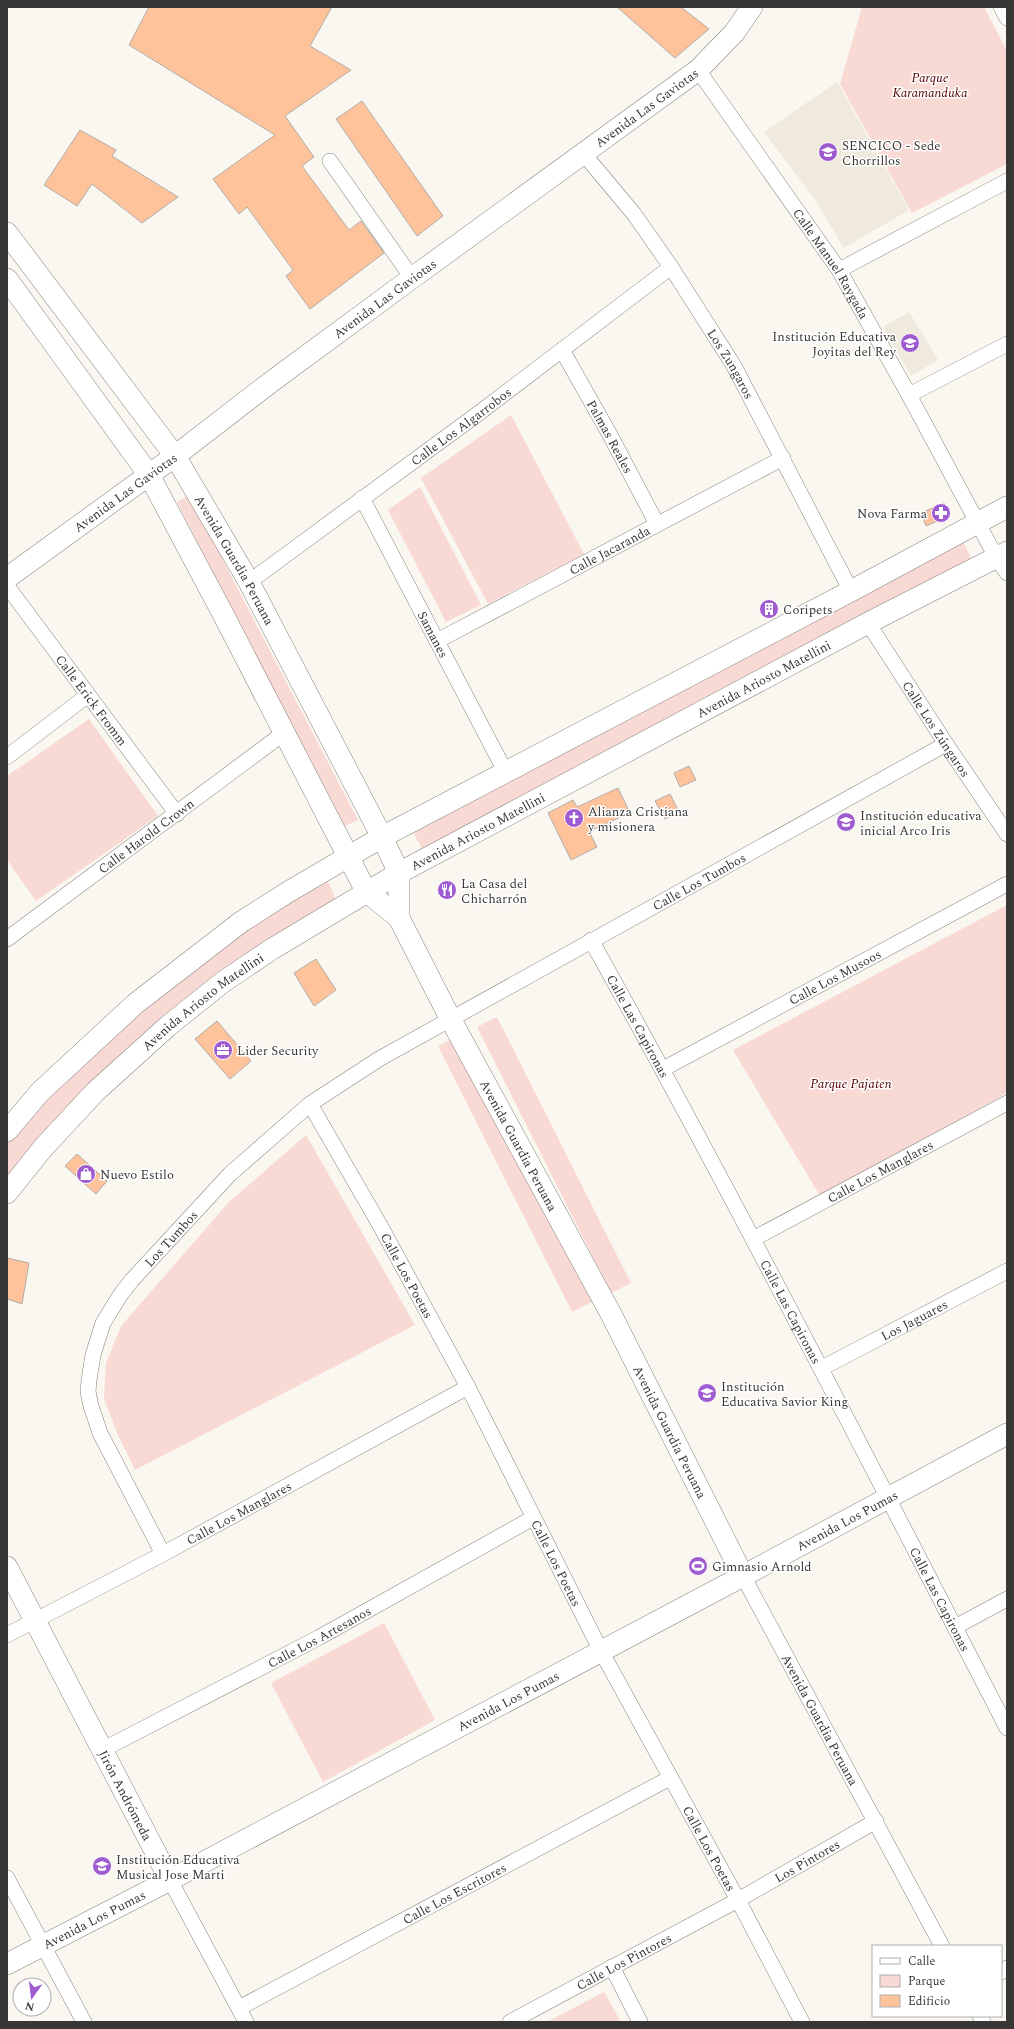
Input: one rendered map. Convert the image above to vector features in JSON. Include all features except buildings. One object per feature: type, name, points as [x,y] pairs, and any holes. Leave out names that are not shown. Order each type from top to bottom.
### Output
[{"type":"street","name":"Avenida Las Gaviotas","points":[[8,577],[175,456],[271,382],[412,278],[698,70],[734,33],[752,7]]},
{"type":"street","points":[[1001,7],[1007,18]]},
{"type":"street","name":"Calle Manuel Raygada","points":[[698,70],[839,270],[909,395],[977,522],[1003,561]]},
{"type":"street","name":"Los Zungaros","points":[[583,153],[634,214],[671,267],[734,366],[851,591]]},
{"type":"street","points":[[330,161],[412,278]]},
{"type":"street","points":[[839,270],[1007,181]]},
{"type":"street","name":"Avenida Guardia Peruana","points":[[7,233],[175,456],[249,582],[382,837],[399,873],[399,918]]},
{"type":"street","name":"Calle Los Algarrobos","points":[[249,582],[479,413],[671,267]]},
{"type":"street","name":"Avenida Guardia Peruana","points":[[7,279],[149,475],[366,892],[399,918],[452,1020],[612,1316],[744,1576],[941,1945]]},
{"type":"street","points":[[909,395],[1007,344]]},
{"type":"street","name":"Palmas Reales","points":[[562,350],[610,435],[657,524]]},
{"type":"street","name":"Calle Jacaranda","points":[[437,641],[783,458]]},
{"type":"street","name":"Samanes","points":[[362,498],[504,771]]},
{"type":"street","points":[[7,1132],[40,1092],[135,1004],[241,922],[288,892],[382,837],[504,771],[851,591],[1007,507]]},
{"type":"street","name":"Avenida Ariosto Matellini","points":[[7,1193],[43,1148],[94,1092],[168,1026],[223,982],[272,949],[399,873],[868,623],[980,567],[1003,561]]},
{"type":"street","name":"Calle Erick Fromm","points":[[8,577],[88,695],[177,814]]},
{"type":"street","name":"Calle Los Zúngaros","points":[[868,623],[946,744],[1007,834]]},
{"type":"street","points":[[7,757],[88,695]]},
{"type":"street","name":"Calle Harold Crown","points":[[7,939],[284,733]]},
{"type":"street","name":"Calle Los Tumbos","points":[[452,1020],[591,940],[946,744]]},
{"type":"street","name":"Calle Los Musoos","points":[[663,1069],[1007,884]]},
{"type":"street","name":"Calle Las Capironas","points":[[591,940],[663,1069],[752,1239],[822,1368],[1007,1728]]},
{"type":"street","name":"Los Tumbos","points":[[163,1554],[100,1433],[91,1406],[88,1392],[89,1380],[98,1338],[107,1316],[121,1294],[167,1240],[230,1174],[257,1149],[310,1104],[379,1059],[452,1020]]},
{"type":"street","name":"Calle Los Manglares","points":[[752,1239],[1007,1103]]},
{"type":"street","name":"Calle Los Poetas","points":[[310,1104],[381,1227],[468,1388],[601,1651],[738,1900],[802,2022]]},
{"type":"street","name":"Los Jaguares","points":[[822,1368],[1007,1271]]},
{"type":"street","name":"Calle Los Manglares","points":[[7,1635],[34,1619],[163,1554],[468,1388]]},
{"type":"street","name":"Avenida Los Pumas","points":[[7,1964],[170,1880],[744,1576],[1007,1434]]},
{"type":"street","name":"Calle Los Artesanos","points":[[102,1750],[318,1638],[533,1518]]},
{"type":"street","name":"Jirón Andrómeda","points":[[7,1567],[170,1880],[246,2022]]},
{"type":"street","points":[[955,1627],[1007,1599]]},
{"type":"street","name":"Calle Los Escritores","points":[[239,2008],[670,1778]]},
{"type":"street","name":"Los Pintores","points":[[738,1900],[876,1821]]},
{"type":"street","points":[[7,1878],[84,2022]]},
{"type":"street","name":"Calle Los Pintores","points":[[510,2022],[738,1900]]},
{"type":"street","points":[[612,1967],[640,2022]]},
{"type":"shaded area","name":"SENCICO - Sede Chorrillos","points":[[837,82],[909,210],[844,248],[814,198],[764,132]]},
{"type":"shaded area","name":"Institución Educativa Joyitas del Rey","points":[[909,312],[938,360],[911,376],[883,327]]},
{"type":"green space","name":"Parque Karamanduka","points":[[862,7],[984,7],[1007,51],[1007,164],[912,213],[840,84]]},
{"type":"green space","points":[[511,415],[584,554],[488,604],[421,478]]},
{"type":"green space","points":[[420,487],[481,605],[446,622],[388,510]]},
{"type":"green space","points":[[189,495],[358,820],[341,828],[177,502]]},
{"type":"green space","points":[[962,540],[972,560],[423,851],[413,832]]},
{"type":"green space","points":[[89,719],[158,816],[36,901],[7,860],[7,776]]},
{"type":"green space","points":[[327,879],[336,900],[304,918],[7,1180],[7,1144],[43,1102],[95,1051],[219,948]]},
{"type":"green space","name":"Parque Pajaten","points":[[1007,905],[1007,1093],[820,1196],[733,1050]]},
{"type":"green space","points":[[497,1017],[631,1283],[611,1293],[477,1027]]},
{"type":"green space","points":[[458,1036],[592,1302],[572,1312],[438,1046]]},
{"type":"green space","points":[[306,1135],[415,1325],[135,1470],[118,1435],[104,1399],[106,1363],[121,1326],[229,1202]]},
{"type":"green space","points":[[384,1623],[435,1720],[323,1782],[271,1683]]},
{"type":"green space","points":[[604,1992],[621,2022],[547,2022]]},
{"type":"place","name":"SENCICO - Sede Chorrillos","points":[[828,152]]},
{"type":"place","name":"Institución Educativa Joyitas del Rey","points":[[910,343]]},
{"type":"place","name":"Nova Farma","points":[[941,513]]},
{"type":"place","name":"Coripets","points":[[769,609]]},
{"type":"place","name":"Alianza Cristiana y misionera","points":[[574,818]]},
{"type":"place","name":"Institución educativa inicial Arco Iris","points":[[846,822]]},
{"type":"place","name":"La Casa del Chicharrón","points":[[447,890]]},
{"type":"place","name":"Lider Security","points":[[223,1050]]},
{"type":"place","name":"Nuevo Estilo","points":[[86,1174]]},
{"type":"place","name":"Institución Educativa Savior King","points":[[707,1393]]},
{"type":"place","name":"Gimnasio Arnold","points":[[698,1566]]},
{"type":"place","name":"Institución Educativa Musical Jose Marti","points":[[102,1866]]}]
